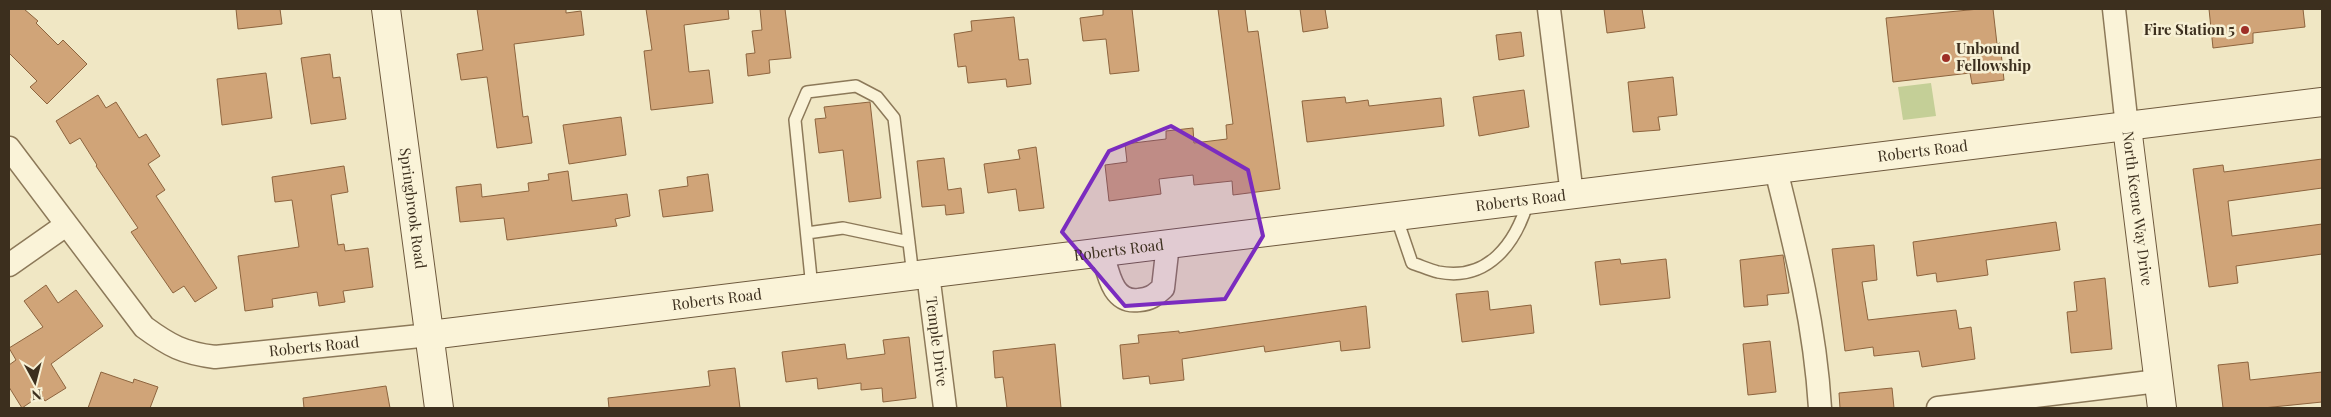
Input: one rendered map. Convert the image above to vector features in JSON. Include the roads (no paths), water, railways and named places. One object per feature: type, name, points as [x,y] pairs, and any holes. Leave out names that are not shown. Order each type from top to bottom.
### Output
[{"type":"street","name":"Springbrook Road","points":[[386,9],[439,408]]},
{"type":"street","points":[[1549,9],[1572,195]]},
{"type":"street","name":"North Keene Way Drive","points":[[2114,9],[2162,408]]},
{"type":"street","name":"Roberts Road","points":[[9,148],[144,327],[166,343],[189,353],[215,357],[430,335],[2322,102]]},
{"type":"street","points":[[1776,170],[1804,282],[1818,377],[1820,408]]},
{"type":"street","points":[[9,265],[66,225]]},
{"type":"street","points":[[1102,252],[1111,282],[1118,295],[1131,301],[1151,298],[1163,288],[1168,244]]},
{"type":"street","name":"Temple Drive","points":[[921,275],[945,408]]},
{"type":"street","points":[[1938,408],[2158,381]]},
{"type":"lane","points":[[812,288],[795,120],[807,92],[856,86],[877,97],[894,118],[909,242],[921,275]]},
{"type":"lane","points":[[1396,216],[1412,264],[1439,272],[1482,269],[1504,250],[1518,230],[1529,200]]},
{"type":"lane","points":[[807,233],[843,228],[909,242]]},
{"type":"place","name":"Fire Station 5","points":[[2245,30]]},
{"type":"place","name":"Unbound Fellowship","points":[[1946,58]]}]
